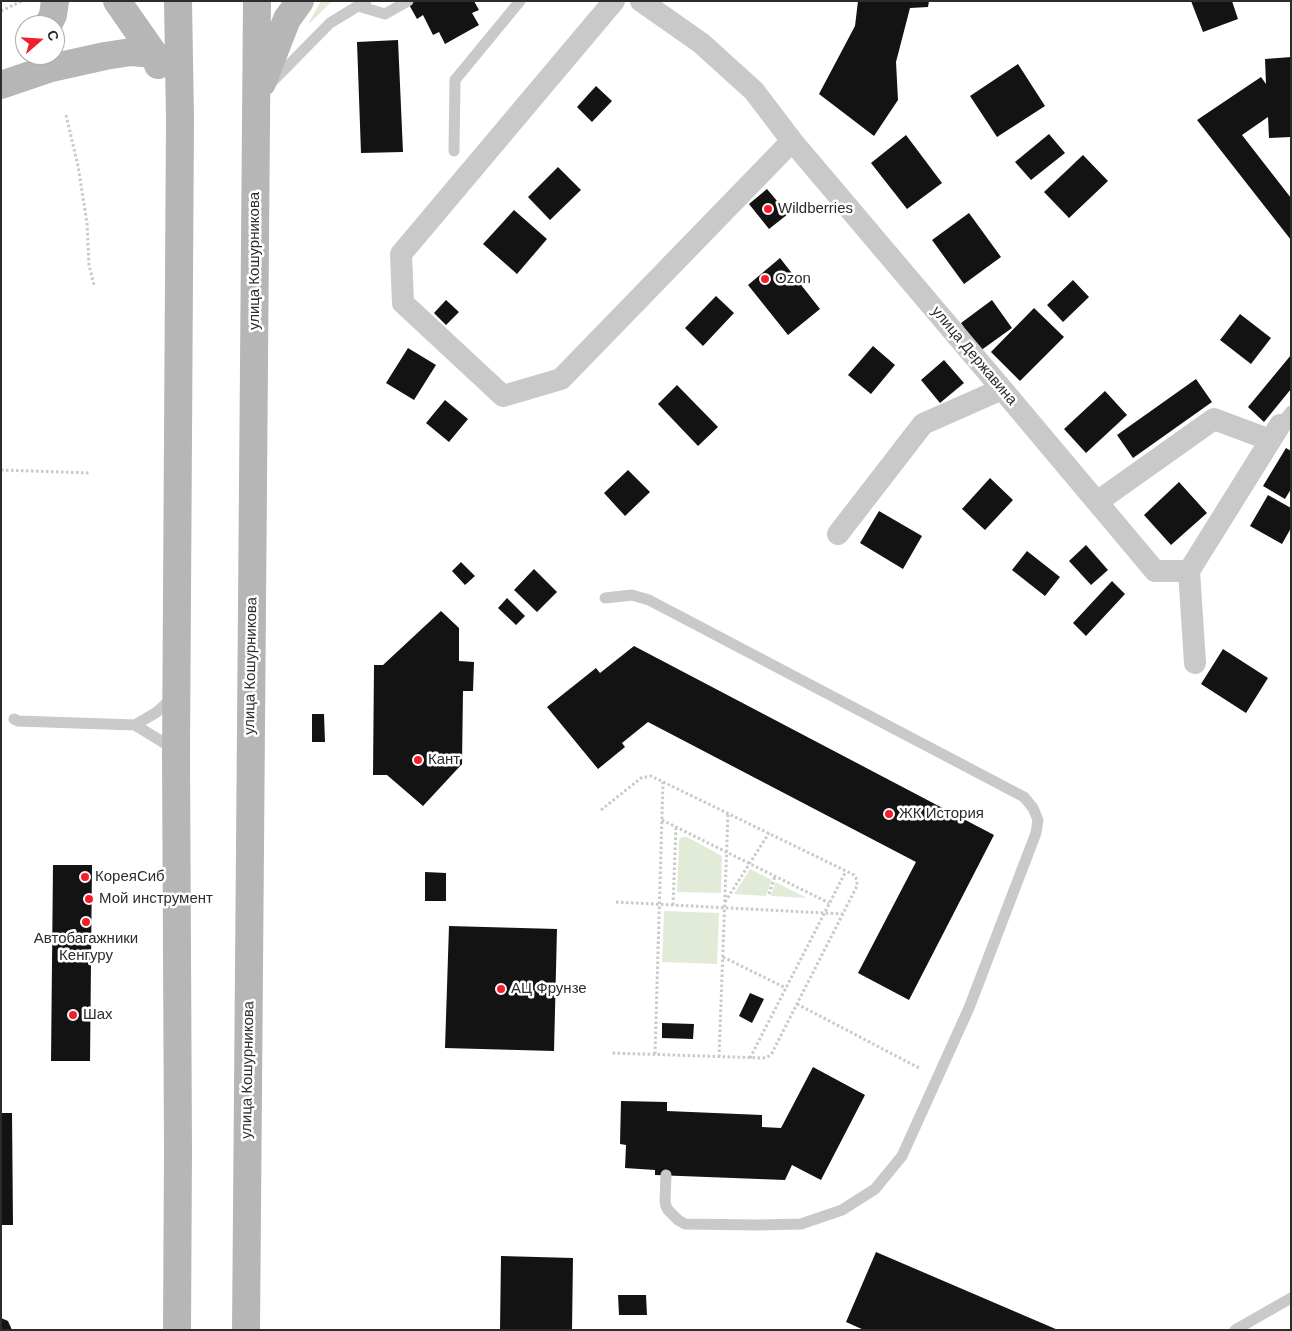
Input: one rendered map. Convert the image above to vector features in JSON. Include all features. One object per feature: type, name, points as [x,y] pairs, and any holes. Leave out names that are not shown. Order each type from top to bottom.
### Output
[{"type":"main road","points":[[53,15],[55,1]]},
{"type":"main road","points":[[117,1],[154,54],[180,118]]},
{"type":"main road","points":[[177,1330],[176,694],[180,118],[178,1]]},
{"type":"main road","name":"улица Кошурникова","points":[[246,1330],[257,1]]},
{"type":"main road","points":[[256,98],[287,19],[300,1]]},
{"type":"main road","points":[[1,85],[50,68],[105,56],[131,52],[154,54]]},
{"type":"main road","points":[[1,80],[16,65]]},
{"type":"street","points":[[614,1],[401,254],[403,303],[503,396],[561,379],[792,141]]},
{"type":"street","name":"улица Державина","points":[[641,1],[701,43],[754,91],[792,141],[1155,571],[1189,571]]},
{"type":"street","points":[[838,534],[923,424],[1002,389]]},
{"type":"street","points":[[1096,502],[1214,419],[1280,425],[1189,571],[1195,663]]},
{"type":"lane","points":[[454,151],[455,80],[520,1]]},
{"type":"lane","points":[[256,98],[330,23],[362,4],[385,14],[408,2]]},
{"type":"lane","points":[[605,598],[632,595],[649,600],[1024,796],[1033,808],[1038,820],[1036,833],[969,1008],[902,1156],[875,1189],[842,1210],[801,1224],[685,1224],[678,1220],[666,1206],[666,1175]]},
{"type":"lane","points":[[135,725],[157,712],[176,694]]},
{"type":"lane","points":[[14,719],[18,721],[135,725],[176,750]]},
{"type":"lane","points":[[1235,1330],[1291,1298]]},
{"type":"path","points":[[1,11],[22,1]]},
{"type":"path","points":[[66,116],[78,166],[87,223],[89,265],[94,285]]},
{"type":"path","points":[[1,470],[90,473]]},
{"type":"path","points":[[601,810],[641,778],[651,776],[854,875],[857,880],[857,886],[769,1056],[750,1058],[611,1052]]},
{"type":"path","points":[[655,1054],[663,782]]},
{"type":"path","points":[[719,1057],[728,814]]},
{"type":"path","points":[[662,820],[829,903]]},
{"type":"path","points":[[673,905],[676,827]]},
{"type":"path","points":[[725,903],[769,834]]},
{"type":"path","points":[[750,1058],[846,871]]},
{"type":"path","points":[[769,894],[775,876]]},
{"type":"path","points":[[616,902],[843,914]]},
{"type":"path","points":[[723,957],[786,988]]},
{"type":"path","points":[[797,1004],[938,1078]]},
{"type":"green space","points":[[321,1],[332,1],[310,23],[309,22]]},
{"type":"green space","points":[[683,837],[687,837],[722,856],[721,893],[677,892],[679,841]]},
{"type":"green space","points":[[750,869],[772,880],[766,896],[734,894]]},
{"type":"green space","points":[[775,882],[807,898],[771,896]]},
{"type":"green space","points":[[664,911],[719,913],[717,964],[662,962]]},
{"type":"building","points":[[407,1],[474,1],[479,10],[472,13],[479,25],[445,44],[439,32],[433,35],[423,15],[417,19]]},
{"type":"building","points":[[858,1],[929,1],[928,7],[910,8],[896,62],[898,100],[874,136],[819,94],[855,26]]},
{"type":"building","points":[[1191,1],[1232,1],[1238,19],[1203,32]]},
{"type":"building","points":[[398,40],[403,152],[361,153],[357,42]]},
{"type":"building","points":[[1291,57],[1291,137],[1269,138],[1268,117],[1242,135],[1291,198],[1291,240],[1197,120],[1261,77],[1266,84],[1265,59]]},
{"type":"building","points":[[1018,64],[1045,106],[997,137],[970,96]]},
{"type":"building","points":[[596,86],[612,101],[592,122],[577,107]]},
{"type":"building","points":[[1049,134],[1065,153],[1031,180],[1015,162]]},
{"type":"building","points":[[906,135],[942,183],[907,209],[871,163]]},
{"type":"building","points":[[1083,155],[1108,181],[1069,218],[1044,192]]},
{"type":"building","points":[[558,167],[581,190],[550,220],[528,197]]},
{"type":"building","name":"Wildberries","points":[[767,189],[788,214],[769,229],[749,204]]},
{"type":"building","points":[[514,210],[547,239],[517,274],[483,244]]},
{"type":"building","points":[[969,213],[1001,257],[964,284],[932,240]]},
{"type":"building","points":[[780,258],[820,309],[788,335],[748,285]]},
{"type":"building","points":[[1073,280],[1089,297],[1063,322],[1047,305]]},
{"type":"building","points":[[716,296],[734,313],[703,346],[685,328]]},
{"type":"building","points":[[446,300],[459,312],[446,325],[434,313]]},
{"type":"building","points":[[992,300],[1012,328],[980,351],[961,323]]},
{"type":"building","points":[[1034,308],[1064,337],[1020,381],[991,352]]},
{"type":"building","points":[[1240,314],[1271,338],[1251,364],[1220,340]]},
{"type":"building","points":[[873,346],[895,365],[871,394],[848,375]]},
{"type":"building","points":[[408,348],[436,365],[414,400],[386,383]]},
{"type":"building","points":[[1291,355],[1291,389],[1264,422],[1248,407]]},
{"type":"building","points":[[944,360],[964,383],[940,403],[921,380]]},
{"type":"building","points":[[1196,379],[1212,402],[1133,458],[1117,435]]},
{"type":"building","points":[[677,385],[718,427],[698,446],[658,404]]},
{"type":"building","points":[[1105,391],[1127,415],[1086,453],[1064,429]]},
{"type":"building","points":[[445,400],[468,419],[449,442],[426,423]]},
{"type":"building","points":[[1286,448],[1291,451],[1291,489],[1285,499],[1263,486]]},
{"type":"building","points":[[628,470],[650,492],[625,516],[604,493]]},
{"type":"building","points":[[990,478],[1013,500],[985,530],[962,509]]},
{"type":"building","points":[[1179,482],[1207,513],[1171,545],[1144,515]]},
{"type":"building","points":[[1268,495],[1291,508],[1291,528],[1282,544],[1250,526]]},
{"type":"building","points":[[879,511],[922,536],[903,569],[860,543]]},
{"type":"building","points":[[1086,545],[1108,570],[1091,585],[1069,561]]},
{"type":"building","points":[[1027,551],[1060,577],[1045,596],[1012,570]]},
{"type":"building","points":[[461,562],[475,576],[465,585],[452,571]]},
{"type":"building","points":[[534,569],[557,592],[537,612],[514,590]]},
{"type":"building","points":[[1112,581],[1125,594],[1086,636],[1073,623]]},
{"type":"building","points":[[507,598],[525,616],[516,625],[498,608]]},
{"type":"building","points":[[441,611],[459,628],[459,661],[474,662],[473,691],[463,691],[462,764],[423,806],[387,775],[373,775],[374,665],[383,665]]},
{"type":"building","name":"ЖК История","points":[[634,646],[994,835],[909,1000],[858,973],[916,862],[648,722],[622,743],[625,747],[598,769],[547,707],[596,668],[600,673]]},
{"type":"building","points":[[1223,649],[1268,678],[1246,713],[1201,684]]},
{"type":"building","points":[[312,714],[324,714],[325,742],[312,742]]},
{"type":"building","points":[[53,865],[92,865],[90,1061],[51,1061]]},
{"type":"building","points":[[425,872],[446,873],[446,901],[425,901]]},
{"type":"building","name":"АЦ Фрунзе","points":[[449,926],[557,929],[554,1051],[445,1048]]},
{"type":"building","points":[[750,993],[764,999],[752,1023],[739,1016]]},
{"type":"building","points":[[662,1023],[694,1024],[693,1039],[662,1038]]},
{"type":"building","points":[[813,1067],[865,1095],[821,1180],[792,1165],[785,1180],[655,1175],[655,1170],[625,1168],[626,1145],[620,1144],[621,1101],[667,1102],[667,1111],[762,1115],[762,1127],[781,1128]]},
{"type":"building","points":[[1,1113],[12,1113],[13,1225],[1,1225]]},
{"type":"building","points":[[876,1252],[1058,1330],[864,1330],[846,1322]]},
{"type":"building","points":[[501,1256],[573,1258],[572,1330],[500,1330]]},
{"type":"building","points":[[618,1295],[646,1295],[647,1315],[619,1315]]},
{"type":"building","points":[[1,1318],[8,1321],[12,1330],[1,1330]]},
{"type":"place","name":"Wildberries","points":[[768,209]]},
{"type":"place","name":"Ozon","points":[[765,279]]},
{"type":"place","name":"Кант","points":[[418,760]]},
{"type":"place","name":"ЖК История","points":[[889,814]]},
{"type":"place","name":"КореяСиб","points":[[85,877]]},
{"type":"place","name":"Мой инструмент","points":[[89,899]]},
{"type":"place","name":"Автобагажники Кенгуру","points":[[86,922]]},
{"type":"place","name":"АЦ Фрунзе","points":[[501,989]]},
{"type":"place","name":"Шах","points":[[73,1015]]}]
